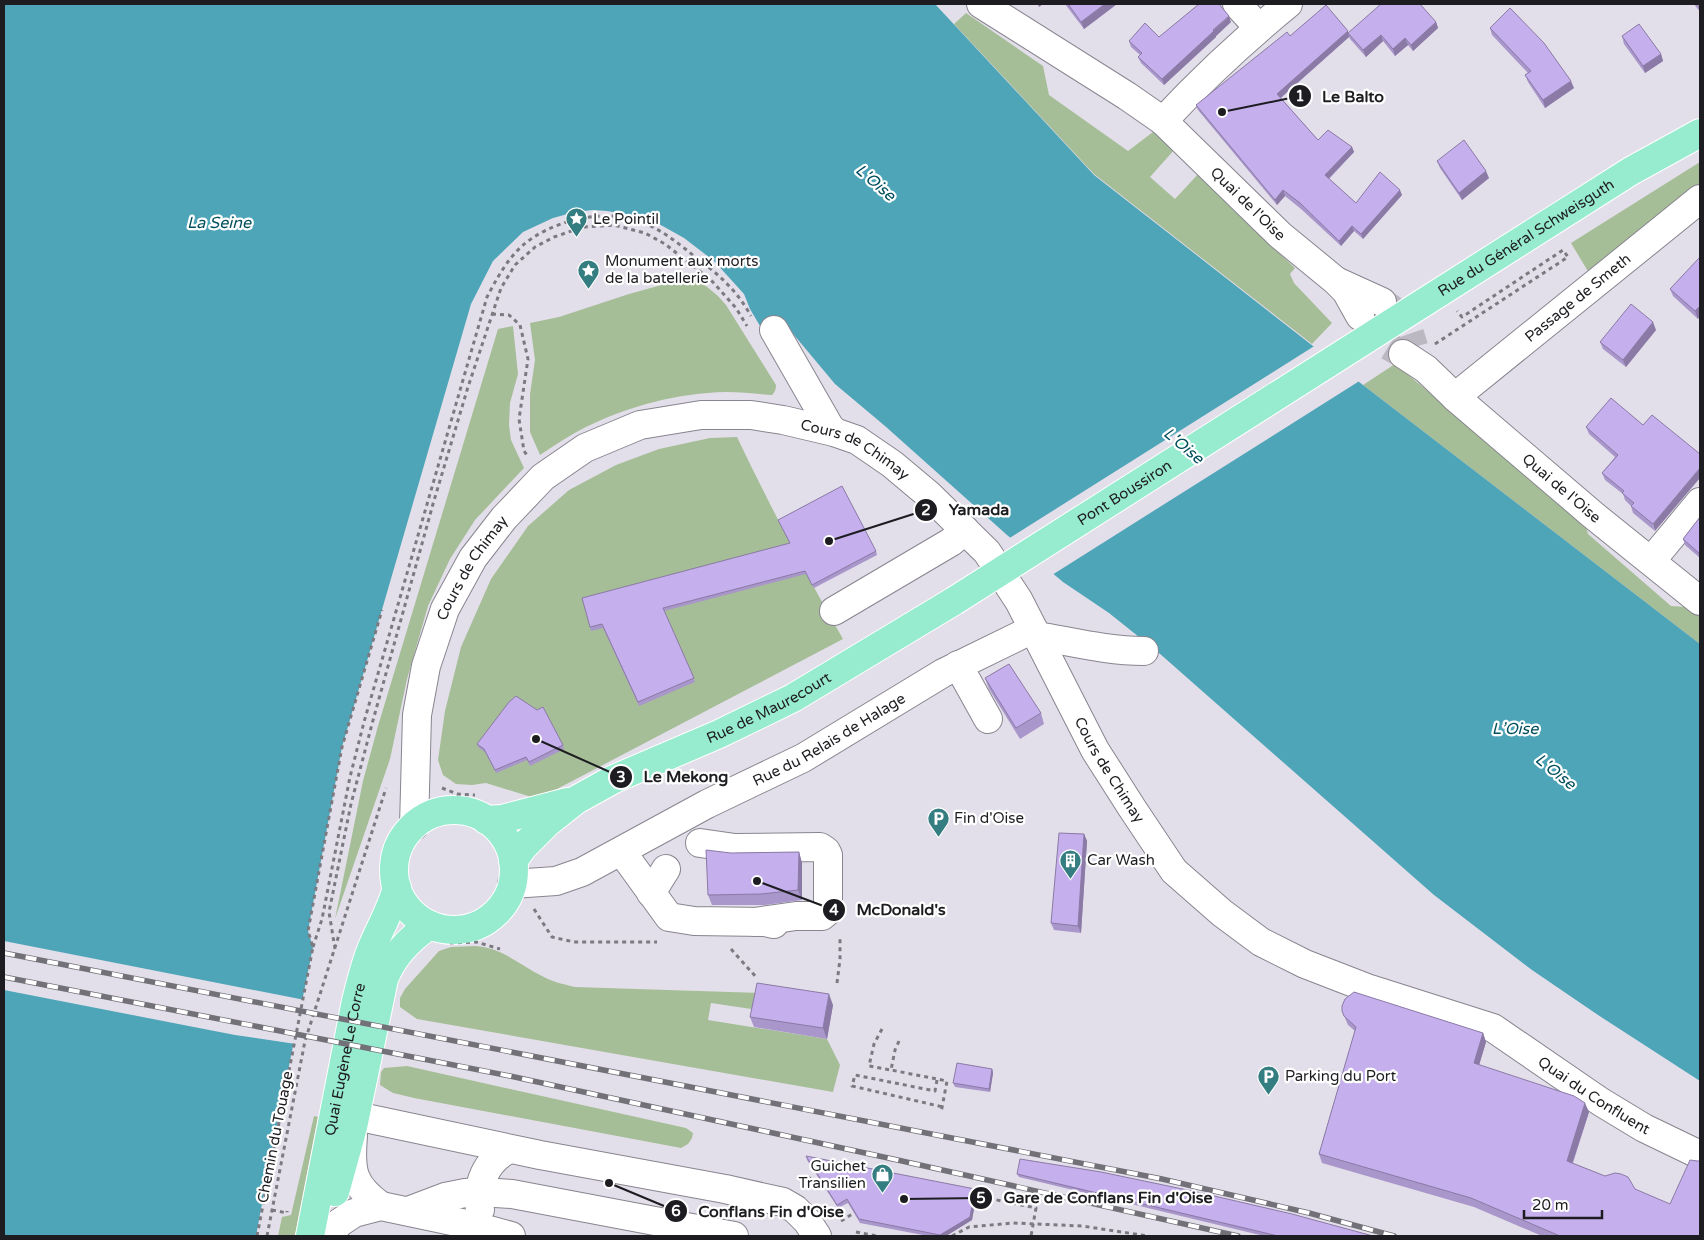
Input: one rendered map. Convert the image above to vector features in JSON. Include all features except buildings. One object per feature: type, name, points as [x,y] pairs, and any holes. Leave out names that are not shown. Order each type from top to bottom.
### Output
[{"type":"main road","name":"Rue du Général Schweisguth","points":[[1631,171],[1700,118]]},
{"type":"main road","name":"Rue du Général Schweisguth","points":[[1423,304],[1631,171],[1700,133]]},
{"type":"main road","name":"Pont Boussiron","points":[[954,601],[1423,304]]},
{"type":"main road","name":"Rue de Maurecourt","points":[[512,873],[523,847],[547,823],[576,800],[614,779],[719,734],[793,698],[954,601]]},
{"type":"main road","name":"Rue de Maurecourt","points":[[486,820],[502,820],[576,800]]},
{"type":"main road","points":[[444,811],[468,812],[486,820],[503,836],[509,848],[512,873],[502,905],[494,914],[472,927],[456,930],[440,928],[438,934],[411,912],[401,898],[394,871],[395,860],[403,839],[414,826],[430,815],[444,811]]},
{"type":"main road","name":"Quai Eugène Le Corre","points":[[328,1236],[346,1126],[344,1058],[365,966],[397,887]]},
{"type":"main road","name":"Quai Eugène Le Corre","points":[[310,1236],[346,1126],[386,974],[406,943],[438,934]]},
{"type":"street","name":"Quai de l'Oise","points":[[981,4],[1127,96],[1163,121],[1280,235],[1346,291],[1371,309]]},
{"type":"street","points":[[1237,4],[1259,28]]},
{"type":"street","points":[[1163,121],[1185,97],[1259,28],[1288,4]]},
{"type":"street","name":"Passage de Smeth","points":[[1456,397],[1700,199]]},
{"type":"street","points":[[774,330],[834,432]]},
{"type":"street","name":"Quai de l'Oise","points":[[1421,355],[1456,397],[1593,514],[1700,601]]},
{"type":"street","name":"Cours de Chimay","points":[[414,826],[417,715],[426,666],[445,609],[473,558],[504,518],[543,477],[585,448],[640,425],[701,415],[751,415],[783,420],[834,432],[857,440],[892,464],[929,495],[987,552],[1019,601],[1095,750],[1137,816],[1174,871],[1222,914],[1261,942],[1305,964],[1367,988],[1492,1028]]},
{"type":"street","points":[[1651,561],[1700,502]]},
{"type":"street","points":[[834,611],[951,542],[965,530]]},
{"type":"street","points":[[1035,632],[1092,647],[1124,651],[1144,651]]},
{"type":"street","name":"Rue du Relais de Halage","points":[[512,873],[534,884],[565,879],[582,872],[622,852],[707,804],[804,758],[958,665],[1035,632]]},
{"type":"street","points":[[958,665],[988,719]]},
{"type":"street","points":[[622,852],[668,917],[674,919],[755,922],[781,925],[798,924],[811,916],[822,916],[828,911],[828,855],[824,849],[820,847],[735,848],[700,843]]},
{"type":"street","points":[[651,893],[666,869]]},
{"type":"street","name":"Quai du Confluent","points":[[1492,1028],[1601,1102],[1644,1128],[1700,1155]]},
{"type":"street","points":[[381,1206],[365,1195],[355,1177],[346,1126],[509,1149],[783,1202],[801,1215],[816,1236]]},
{"type":"street","points":[[501,1234],[484,1222],[480,1212],[479,1201],[488,1165],[509,1149]]},
{"type":"street","points":[[408,1211],[445,1197],[480,1192],[512,1194],[734,1236]]},
{"type":"street","points":[[328,1236],[339,1223],[354,1213],[381,1206],[471,1225],[501,1234]]},
{"type":"path","points":[[1421,355],[1568,257],[1564,250],[1462,317],[1454,306]]},
{"type":"path","points":[[492,314],[509,315],[520,325],[528,359],[519,419],[524,451],[528,456]]},
{"type":"path","points":[[257,1236],[313,947],[308,931],[342,747],[382,610]]},
{"type":"path","name":"Chemin du Touage","points":[[267,1236],[306,1041],[387,786]]},
{"type":"path","points":[[536,912],[552,937],[574,942],[660,942]]},
{"type":"path","points":[[837,982],[840,959],[840,932]]},
{"type":"path","points":[[438,934],[500,949]]},
{"type":"path","points":[[727,945],[756,976]]},
{"type":"path","points":[[882,1029],[874,1044],[869,1066],[947,1081],[941,1113]]},
{"type":"path","points":[[891,1070],[899,1041]]},
{"type":"path","points":[[937,1080],[935,1091],[855,1075],[852,1086],[943,1107]]},
{"type":"path","points":[[808,1180],[812,1174]]},
{"type":"path","points":[[972,1195],[1036,1208],[1031,1236]]},
{"type":"path","points":[[841,1221],[854,1213]]},
{"type":"path","points":[[952,1236],[969,1227],[1004,1224],[1082,1226],[1148,1236]]},
{"type":"path","points":[[856,1232],[877,1236]]},
{"type":"green space","points":[[966,13],[1043,66],[1049,95],[1128,151],[1153,132],[1175,149],[1150,177],[1175,199],[1200,172],[1231,208],[1295,268],[1290,274],[1294,283],[1332,323],[1312,344],[1094,174],[954,24]]},
{"type":"green space","points":[[1700,162],[1700,184],[1589,273],[1571,243]]},
{"type":"green space","points":[[694,276],[726,305],[776,385],[773,394],[708,393],[654,402],[619,413],[586,427],[540,455],[530,432],[530,394],[535,360],[530,323],[559,317],[629,294]]},
{"type":"green space","points":[[513,326],[518,374],[510,403],[509,425],[511,440],[524,468],[475,520],[450,559],[428,606],[407,679],[390,759],[335,919],[363,781],[378,726],[498,329]]},
{"type":"green space","points":[[1395,364],[1584,520],[1588,534],[1671,606],[1688,607],[1700,617],[1700,644],[1363,385]]},
{"type":"green space","points":[[737,437],[788,539],[843,639],[538,799],[486,783],[472,785],[456,784],[443,775],[438,760],[445,711],[461,647],[491,579],[528,526],[569,490],[616,465],[659,449],[710,438]]},
{"type":"green space","points":[[475,946],[502,953],[546,978],[575,987],[761,993],[758,1010],[711,1003],[708,1020],[827,1039],[840,1065],[833,1092],[417,1019],[400,1007],[400,998],[405,989],[439,951],[451,947]]},
{"type":"green space","points":[[407,1066],[686,1128],[693,1133],[692,1138],[688,1144],[681,1148],[414,1098],[393,1093],[380,1085],[381,1072],[384,1068]]},
{"type":"green space","points":[[314,1116],[318,1117],[295,1236],[278,1236],[282,1217],[291,1215]]},
{"type":"water","points":[[4,4],[935,4],[1094,175],[1700,644],[1700,1081],[1532,970],[1434,895],[1159,653],[1109,613],[1063,582],[1007,535],[835,384],[789,329],[763,331],[750,309],[744,294],[714,261],[684,238],[643,217],[593,210],[575,212],[553,218],[523,232],[493,261],[471,304],[342,747],[308,931],[313,947],[256,1236],[4,1236]]},
{"type":"pier","points":[[1316,345],[1361,380],[1052,575],[1008,539]]},
{"type":"pier","points":[[4,941],[305,1000],[296,1044],[235,1035],[4,990]]},
{"type":"tunnel","points":[[1383,303],[1396,312],[1404,321],[1414,347]]},
{"type":"tunnel","points":[[1360,316],[1378,339],[1403,354]]},
{"type":"railway","points":[[4,953],[1162,1179],[1309,1213],[1394,1236]]},
{"type":"railway","points":[[4,977],[510,1076],[1238,1236]]},
{"type":"place","name":"Le Balto","points":[[1222,112]]},
{"type":"place","name":"Le Pointil","points":[[577,238]]},
{"type":"place","name":"Monument aux morts de la batellerie","points":[[589,289]]},
{"type":"place","name":"Yamada","points":[[829,541]]},
{"type":"place","name":"Le Mekong","points":[[536,739]]},
{"type":"place","name":"Fin d'Oise","points":[[938,837]]},
{"type":"place","name":"Car Wash","points":[[1071,879]]},
{"type":"place","name":"McDonald's","points":[[757,881]]},
{"type":"place","name":"Parking du Port","points":[[1269,1095]]},
{"type":"place","name":"Conflans Fin d'Oise","points":[[609,1183]]},
{"type":"place","name":"Guichet Transilien","points":[[882,1194]]},
{"type":"place","name":"Gare de Conflans Fin d'Oise","points":[[904,1199]]},
{"type":"water label","name":"L'Oise","points":[[876,182]]},
{"type":"water label","name":"La Seine","points":[[219,222]]},
{"type":"water label","name":"L'Oise","points":[[1184,445]]},
{"type":"water label","name":"L’Oise","points":[[1515,728]]},
{"type":"water label","name":"L'Oise","points":[[1556,771]]}]
